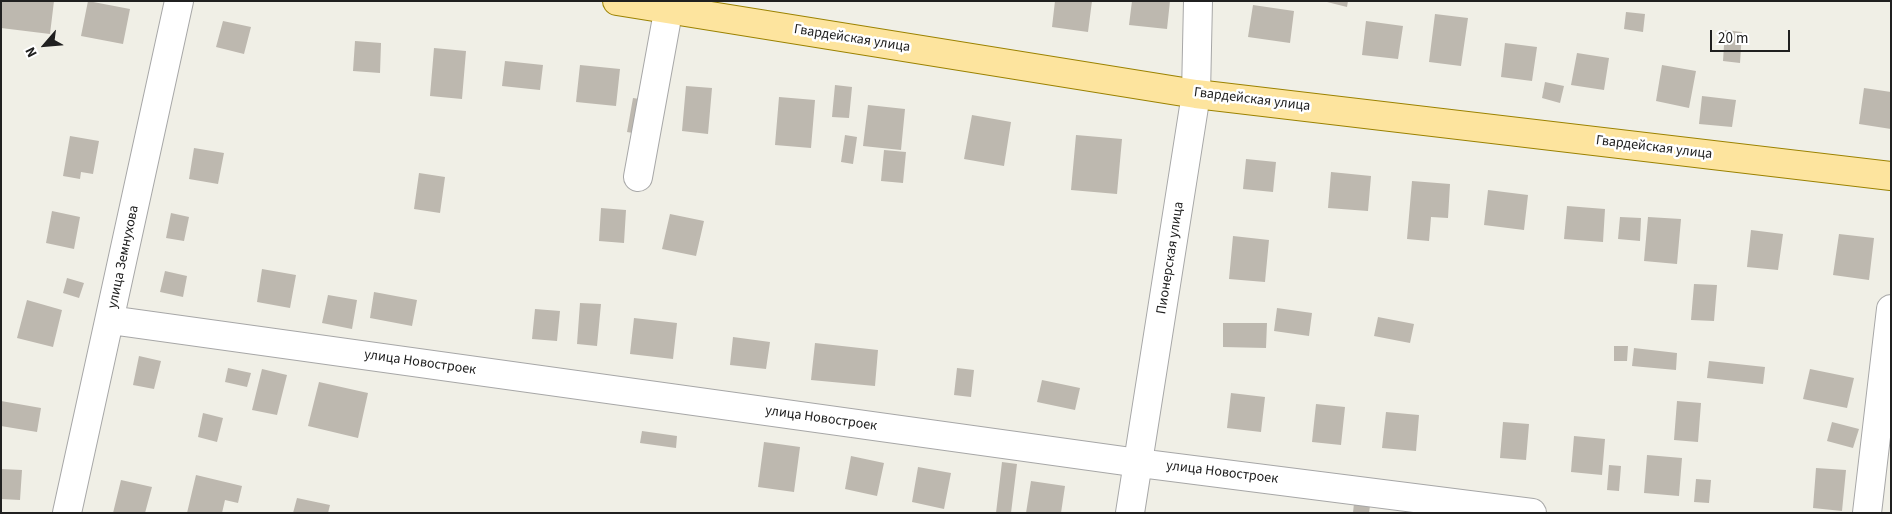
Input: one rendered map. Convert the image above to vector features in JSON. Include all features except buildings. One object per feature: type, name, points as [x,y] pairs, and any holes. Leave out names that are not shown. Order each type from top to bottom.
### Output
[{"type":"main road","name":"Гвардейская улица","points":[[617,1],[669,5],[1196,94],[1891,176]]},
{"type":"street","name":"улица Земнухова","points":[[67,513],[179,1]]},
{"type":"street","name":"Пионерская улица","points":[[1130,513],[1196,94],[1198,1]]},
{"type":"street","points":[[638,177],[669,5]]},
{"type":"street","points":[[1868,513],[1891,309]]},
{"type":"street","name":"улица Новостроек","points":[[110,320],[1139,463],[1532,513]]}]
